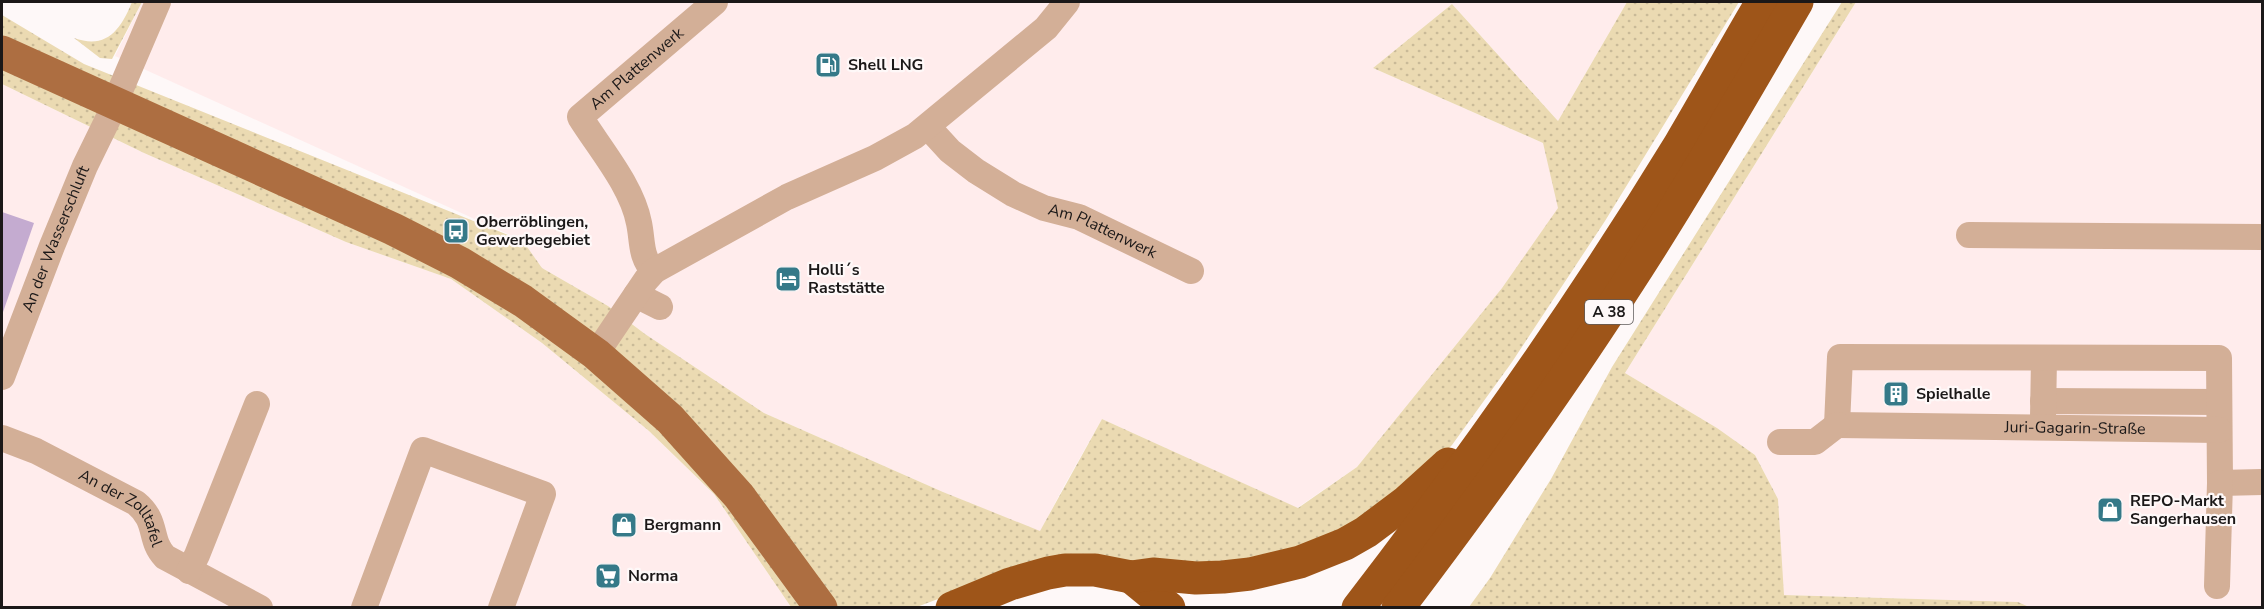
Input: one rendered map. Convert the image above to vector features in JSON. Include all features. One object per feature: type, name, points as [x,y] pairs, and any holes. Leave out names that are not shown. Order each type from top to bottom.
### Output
[{"type":"highway","name":"A 38","points":[[1358,608],[1482,442],[1598,272],[1680,144],[1762,2]]},
{"type":"highway","name":"A 38","points":[[1398,608],[1546,407],[1625,288],[1712,148],[1797,2]]},
{"type":"highway","points":[[952,608],[1010,584],[1048,573],[1095,570],[1131,577],[1153,573],[1196,578],[1250,574],[1276,569],[1323,554],[1366,532],[1387,518],[1442,468],[1482,442]]},
{"type":"highway","points":[[1131,577],[1169,608]]},
{"type":"main road","points":[[2,52],[442,253],[523,301],[596,354],[652,401],[739,496],[801,592],[821,608]]},
{"type":"street","name":"An der Wasserschluft","points":[[2,377],[51,246],[158,2]]},
{"type":"street","name":"Am Plattenwerk","points":[[654,271],[647,263],[642,250],[639,224],[631,197],[580,117],[715,2]]},
{"type":"street","points":[[596,354],[654,271],[787,197],[899,146],[928,127],[1046,28],[1067,2]]},
{"type":"street","name":"Am Plattenwerk","points":[[928,127],[950,151],[1013,194],[1044,208],[1079,218],[1191,271]]},
{"type":"street","points":[[1969,235],[2262,237]]},
{"type":"street","points":[[636,295],[660,307]]},
{"type":"street","points":[[1780,442],[1815,442],[1837,425],[1840,357],[2219,358],[2220,483],[2217,586]]},
{"type":"street","points":[[2043,427],[2044,357]]},
{"type":"street","points":[[2043,401],[2219,402]]},
{"type":"street","points":[[189,571],[257,404]]},
{"type":"street","name":"Juri-Gagarin-Straße","points":[[1837,425],[2219,430]]},
{"type":"street","name":"An der Zolltafel","points":[[2,438],[36,452],[136,503],[148,514],[158,550],[174,563],[260,608]]},
{"type":"street","points":[[371,605],[423,450],[543,494],[501,608]]},
{"type":"street","points":[[2220,483],[2262,482]]},
{"type":"shaded area","points":[[132,2],[142,2],[112,59],[100,58],[74,38],[95,41],[111,35],[123,21]]},
{"type":"shaded area","points":[[142,2],[1627,2],[1558,121],[1452,4],[1373,68],[1543,143],[1559,208],[1502,288],[1357,467],[1297,508],[1102,419],[1040,532],[764,413],[645,334],[608,306],[542,268],[523,241],[115,56]]},
{"type":"shaded area","points":[[1627,2],[1739,2],[1605,221],[1512,362],[1452,445],[1397,501],[1272,562],[1018,569],[914,608],[791,607],[714,494],[649,431],[542,343],[451,279],[346,242],[144,153],[2,84],[2,15],[84,64],[523,241],[542,268],[608,306],[645,334],[764,413],[943,492],[1040,531],[1102,419],[1298,508],[1357,467],[1502,288],[1558,208],[1543,143],[1373,68],[1452,4],[1558,121]]},
{"type":"shaded area","points":[[1842,2],[1856,2],[1625,373],[1717,428],[1755,455],[1778,499],[1784,595],[2018,602],[2029,607],[1469,607],[1490,578],[1551,479],[1612,367]]},
{"type":"shaded area","points":[[1856,2],[2262,2],[2262,607],[2029,608],[2018,602],[1783,595],[1778,499],[1755,455],[1717,428],[1625,373]]},
{"type":"shaded area","points":[[2,84],[144,153],[346,242],[451,279],[542,343],[649,431],[714,494],[791,607],[2,607]]},
{"type":"shaded area","points":[[2,212],[34,223],[2,315]]},
{"type":"place","name":"Shell LNG","points":[[828,65]]},
{"type":"place","name":"Oberröblingen, Gewerbegebiet","points":[[456,231]]},
{"type":"place","name":"Holli´s Raststätte","points":[[788,279]]},
{"type":"place","name":"Spielhalle","points":[[1896,394]]},
{"type":"place","name":"REPO-Markt Sangerhausen","points":[[2110,510]]},
{"type":"place","name":"Bergmann","points":[[624,525]]},
{"type":"place","name":"Norma","points":[[608,576]]}]
